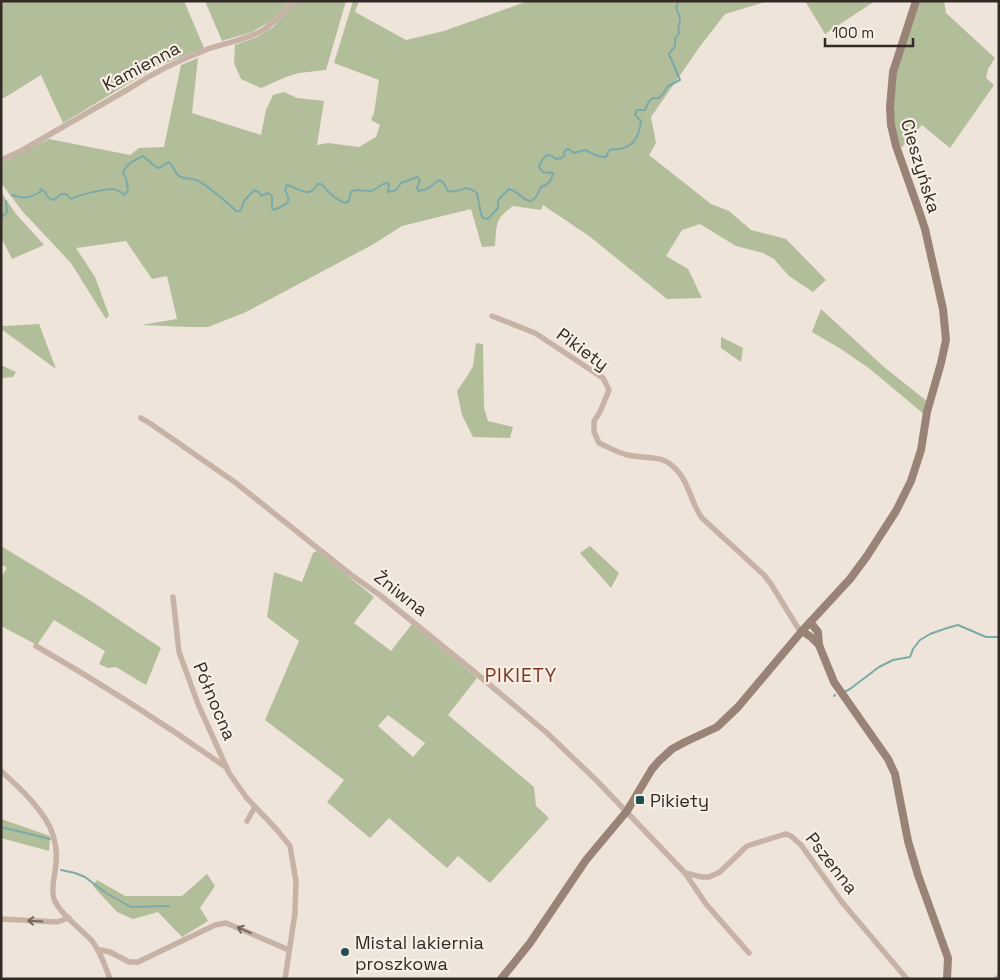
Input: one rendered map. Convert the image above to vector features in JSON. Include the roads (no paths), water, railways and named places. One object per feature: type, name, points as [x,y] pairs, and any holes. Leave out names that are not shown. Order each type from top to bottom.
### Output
[{"type":"street","name":"Kamienna","points":[[1,160],[174,63],[264,30],[294,1]]},
{"type":"street","name":"Cieszyńska","points":[[810,622],[850,579],[867,556],[911,482],[919,458],[929,406],[946,340],[943,309],[925,230],[896,146],[891,124],[890,107],[893,72],[916,1]]},
{"type":"street","name":"Pikiety","points":[[492,316],[535,333],[603,378],[609,390],[594,421],[594,432],[599,443],[627,455],[655,457],[673,466],[687,486],[696,510],[702,518],[764,575],[798,628],[802,631]]},
{"type":"street","name":"Żniwna","points":[[141,418],[236,483],[350,574],[413,621],[547,733],[627,811]]},
{"type":"street","name":"Północna","points":[[173,597],[179,652],[198,704],[228,768],[239,788],[290,846],[296,881],[294,914],[285,979]]},
{"type":"street","points":[[501,979],[530,944],[586,860],[627,811],[652,769],[672,749],[708,732],[725,720],[810,622],[818,632],[819,645],[834,682],[888,759],[895,774],[908,841],[918,875],[948,958],[947,979]]},
{"type":"street","points":[[802,631],[811,636],[819,645]]},
{"type":"street","points":[[36,646],[183,737],[228,768]]},
{"type":"street","points":[[1,771],[17,785],[44,816],[53,834],[57,851],[52,894],[54,900],[59,908],[93,942],[99,951],[110,979]]},
{"type":"street","points":[[247,821],[255,807]]},
{"type":"street","points":[[627,811],[685,873],[706,904],[749,953]]},
{"type":"street","name":"Pszenna","points":[[685,873],[709,877],[720,872],[747,846],[782,834],[791,836],[801,845],[842,902],[907,979]]},
{"type":"street","points":[[1,919],[57,922],[69,918]]},
{"type":"street","points":[[99,951],[110,952],[129,962],[138,962],[215,925],[226,922],[288,950]]},
{"type":"waterway","points":[[12,195],[30,197],[40,192],[41,189],[52,200],[61,194],[66,194],[71,199],[110,189],[115,189],[125,195],[128,190],[126,178],[123,174],[124,171],[131,163],[143,156],[160,168],[169,162],[179,176],[200,182],[236,211],[241,210],[244,201],[254,190],[259,192],[261,196],[268,193],[272,196],[272,208],[274,210],[287,203],[288,198],[285,190],[287,185],[307,192],[321,184],[335,197],[345,203],[349,201],[351,192],[355,190],[372,191],[387,183],[389,184],[388,192],[396,190],[401,183],[417,177],[420,180],[417,188],[418,191],[427,189],[439,180],[443,182],[448,191],[465,188],[472,190],[477,193],[483,218],[488,219],[498,208],[500,198],[509,189],[530,201],[537,195],[541,187],[548,184],[553,173],[544,172],[539,167],[547,155],[556,159],[561,158],[565,155],[564,152],[567,149],[574,153],[585,150],[598,156],[606,157],[610,150],[624,148],[635,140],[641,121],[635,115],[637,110],[645,110],[649,101],[653,98],[659,98],[668,86],[680,80],[669,54],[675,46],[675,39],[679,33],[680,19],[676,8],[679,1]]},
{"type":"waterway","points":[[1,218],[7,212],[6,201]]},
{"type":"waterway","points":[[846,691],[879,667],[893,660],[910,657],[920,640],[930,634],[958,625],[986,637],[999,637]]},
{"type":"waterway","points":[[1,827],[50,839]]},
{"type":"waterway","points":[[61,870],[85,877],[106,893],[131,907],[169,906]]},
{"type":"place","name":"Pikiety","points":[[640,800]]},
{"type":"place","name":"Mistal lakiernia proszkowa","points":[[345,952]]},
{"type":"district","name":"PIKIETY","points":[[521,675]]}]
